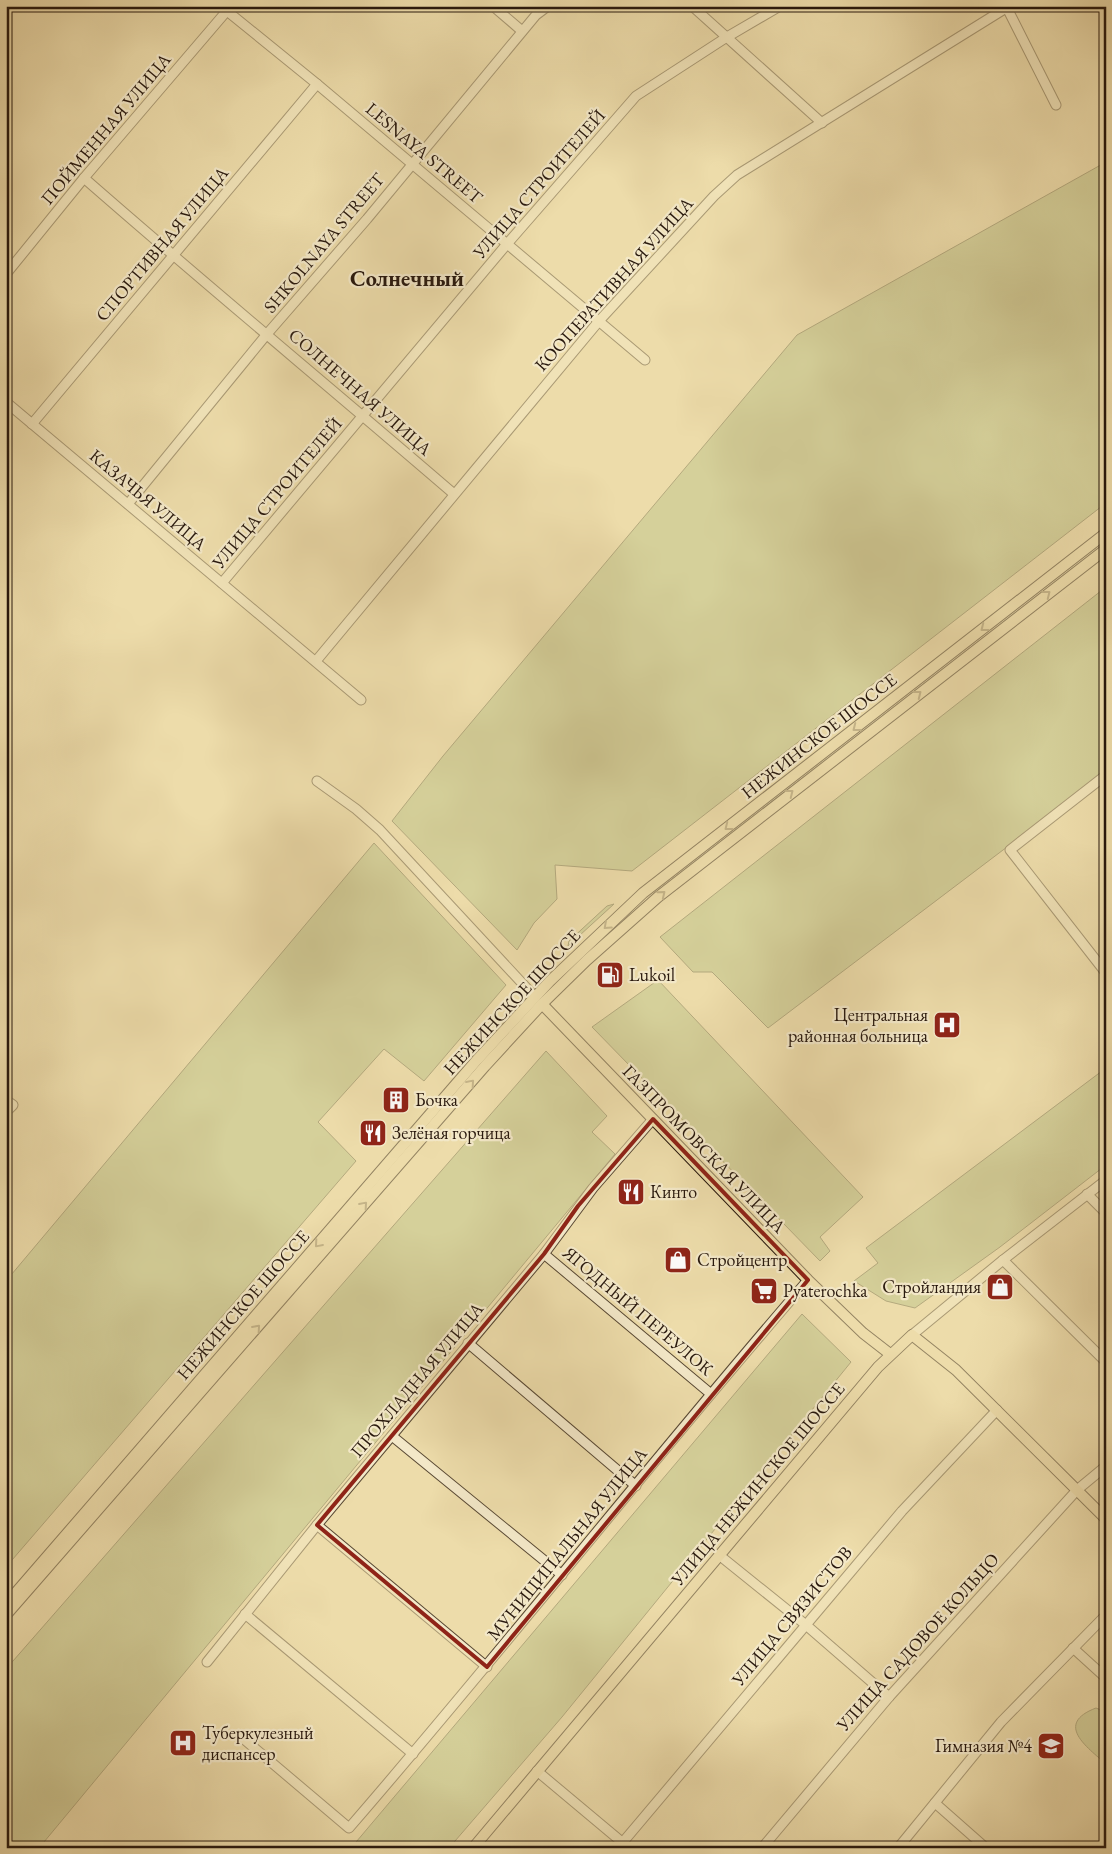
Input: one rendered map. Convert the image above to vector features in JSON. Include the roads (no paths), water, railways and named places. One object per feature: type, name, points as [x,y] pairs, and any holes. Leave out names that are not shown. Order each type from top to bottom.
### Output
[{"type":"main road","name":"НЕЖИНСКОЕ ШОССЕ","points":[[6,1604],[534,996],[598,934],[643,894],[1106,533]]},
{"type":"main road","name":"НЕЖИНСКОЕ ШОССЕ","points":[[6,1615],[479,1073],[542,1004],[587,960],[658,897],[1106,548]]},
{"type":"main road","name":"ГАЗПРОМОВСКАЯ УЛИЦА","points":[[542,1004],[808,1280],[856,1327],[890,1354]]},
{"type":"main road","name":"УЛИЦА НЕЖИНСКОЕ ШОССЕ","points":[[473,1848],[890,1354],[912,1335]]},
{"type":"main road","points":[[912,1335],[943,1358],[1106,1519]]},
{"type":"street","points":[[493,6],[522,31]]},
{"type":"street","name":"SHKOLNAYA STREET","points":[[128,504],[267,334],[367,219],[536,14],[548,6]]},
{"type":"street","points":[[692,6],[822,123]]},
{"type":"street","name":"УЛИЦА СТРОИТЕЛЕЙ","points":[[222,583],[362,415],[636,96],[727,36],[780,6]]},
{"type":"street","points":[[1006,7],[1056,104]]},
{"type":"street","name":"КООПЕРАТИВНАЯ УЛИЦА","points":[[316,661],[599,321],[714,196],[737,175],[1006,7]]},
{"type":"street","name":"LESNAYA STREET","points":[[229,9],[645,360]]},
{"type":"street","name":"ПОЙМЕННАЯ УЛИЦА","points":[[6,274],[84,178],[229,9]]},
{"type":"street","name":"СПОРТИВНАЯ УЛИЦА","points":[[32,424],[317,84]]},
{"type":"street","name":"СОЛНЕЧНАЯ УЛИЦА","points":[[84,178],[173,256],[454,494]]},
{"type":"street","name":"КАЗАЧЬЯ УЛИЦА","points":[[6,402],[361,700]]},
{"type":"street","points":[[1106,775],[1010,850],[1106,972]]},
{"type":"street","points":[[317,781],[356,809],[380,830],[534,996]]},
{"type":"street","name":"ПРОХЛАДНАЯ УЛИЦА","points":[[207,1662],[317,1525],[544,1254],[578,1206],[653,1119]]},
{"type":"street","name":"УЛИЦА НЕЖИНСКОЕ ШОССЕ","points":[[912,1335],[1003,1260],[1106,1180]]},
{"type":"street","points":[[1087,1194],[1106,1213]]},
{"type":"street","name":"ЯГОДНЫЙ ПЕРЕУЛОК","points":[[544,1254],[711,1394]]},
{"type":"street","points":[[1003,1260],[1106,1362]]},
{"type":"street","name":"МУНИЦИПАЛЬНАЯ УЛИЦА","points":[[245,1740],[349,1828],[487,1667],[711,1394],[808,1280]]},
{"type":"street","points":[[468,1343],[636,1486]]},
{"type":"street","name":"УЛИЦА СВЯЗИСТОВ","points":[[623,1846],[902,1511],[997,1410]]},
{"type":"street","points":[[392,1436],[562,1576]]},
{"type":"street","name":"УЛИЦА САДОВОЕ КОЛЬЦО","points":[[762,1848],[888,1697],[1077,1490],[1106,1466]]},
{"type":"street","points":[[317,1525],[487,1667]]},
{"type":"street","points":[[719,1555],[806,1625],[888,1697]]},
{"type":"street","points":[[245,1614],[413,1754]]},
{"type":"street","points":[[898,1848],[1001,1722],[1106,1615]]},
{"type":"street","points":[[1073,1648],[1106,1678]]},
{"type":"street","points":[[537,1771],[623,1846]]},
{"type":"street","points":[[935,1803],[986,1848]]},
{"type":"place","name":"Lukoil","points":[[610,975]]},
{"type":"place","name":"Центральная районная больница","points":[[947,1025]]},
{"type":"place","name":"Бочка","points":[[396,1100]]},
{"type":"place","name":"Зелёная горчица","points":[[373,1133]]},
{"type":"place","name":"Кинто","points":[[631,1192]]},
{"type":"place","name":"Стройцентр","points":[[678,1260]]},
{"type":"place","name":"Стройландия","points":[[1000,1287]]},
{"type":"place","name":"Pyaterochka","points":[[764,1291]]},
{"type":"place","name":"Туберкулезный диспансер","points":[[183,1743]]},
{"type":"place","name":"Гимназия №4","points":[[1051,1746]]},
{"type":"district","name":"Солнечный","points":[[407,278]]}]
